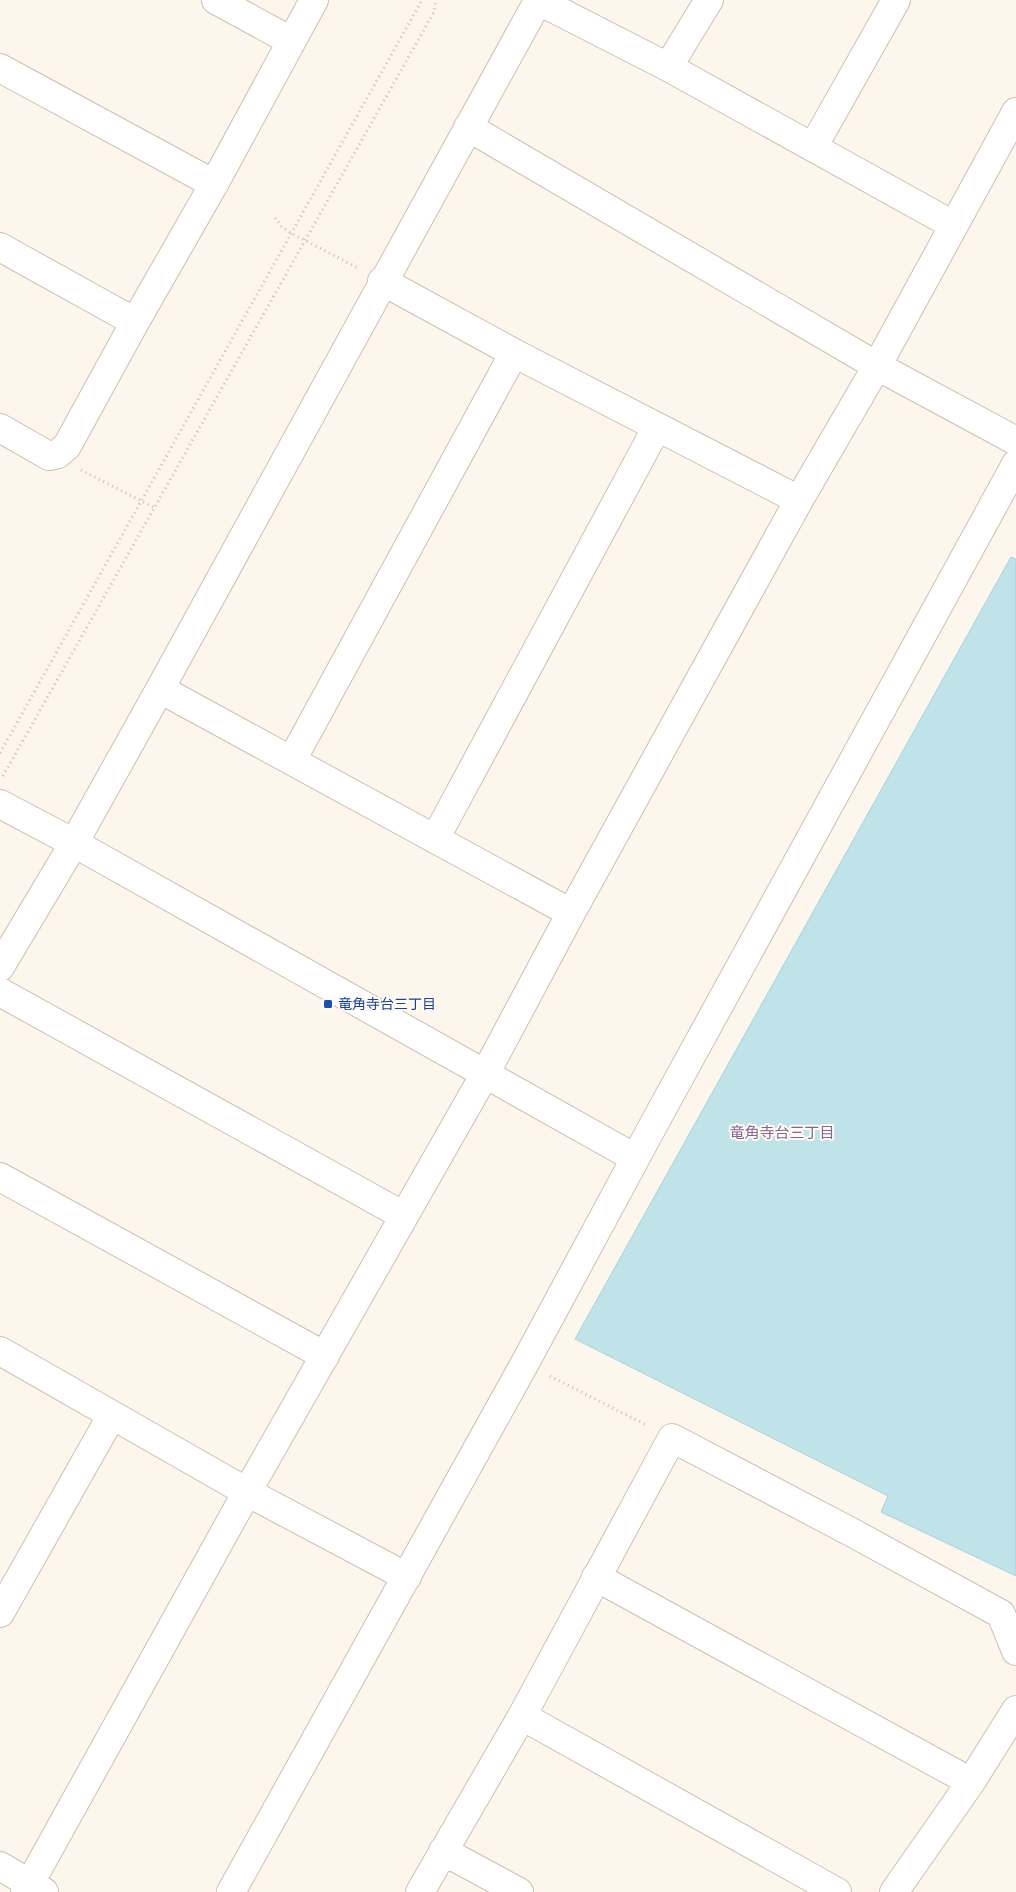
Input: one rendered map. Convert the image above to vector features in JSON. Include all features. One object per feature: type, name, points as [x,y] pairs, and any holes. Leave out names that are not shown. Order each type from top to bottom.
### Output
[{"type":"street","points":[[216,0],[291,41]]},
{"type":"street","points":[[0,428],[49,456],[58,454],[67,446],[134,322],[214,184],[314,0]]},
{"type":"street","points":[[668,68],[708,0]]},
{"type":"street","points":[[813,147],[896,0]]},
{"type":"street","points":[[0,968],[74,843],[160,689],[537,1],[668,68],[953,224]]},
{"type":"street","points":[[0,68],[214,184]]},
{"type":"street","points":[[0,1866],[33,1889],[247,1492],[485,1074],[571,913],[800,500],[877,366],[1016,112]]},
{"type":"street","points":[[468,127],[877,366],[1016,442]]},
{"type":"street","points":[[0,246],[134,322]]},
{"type":"street","points":[[382,282],[514,353],[800,500]]},
{"type":"street","points":[[292,760],[514,353]]},
{"type":"street","points":[[435,839],[656,427]]},
{"type":"street","points":[[231,1892],[525,1363],[635,1158],[1016,464]]},
{"type":"street","points":[[160,689],[571,913]]},
{"type":"street","points":[[1,792],[74,843],[635,1158]]},
{"type":"street","points":[[0,992],[404,1216]]},
{"type":"street","points":[[0,1177],[325,1356]]},
{"type":"street","points":[[0,1350],[247,1492],[407,1577]]},
{"type":"street","points":[[0,1613],[112,1414]]},
{"type":"street","points":[[420,1892],[522,1716],[672,1438],[853,1533],[1001,1614],[1016,1651]]},
{"type":"street","points":[[596,1577],[971,1782]]},
{"type":"street","points":[[894,1892],[971,1782],[1016,1710]]},
{"type":"street","points":[[522,1716],[837,1892]]},
{"type":"street","points":[[444,1851],[519,1892]]},
{"type":"path","points":[[0,753],[422,0]]},
{"type":"path","points":[[1,792],[155,508],[434,12],[436,0]]},
{"type":"path","points":[[275,218],[282,227],[291,233],[382,282]]},
{"type":"path","points":[[58,454],[71,464],[155,508]]},
{"type":"path","points":[[525,1363],[672,1438]]},
{"type":"water","points":[[1011,557],[1016,559],[1016,1576],[881,1512],[888,1496],[575,1339]]},
{"type":"place","name":"竜角寺台三丁目","points":[[328,1004]]},
{"type":"district","name":"竜角寺台三丁目","points":[[782,1133]]}]
